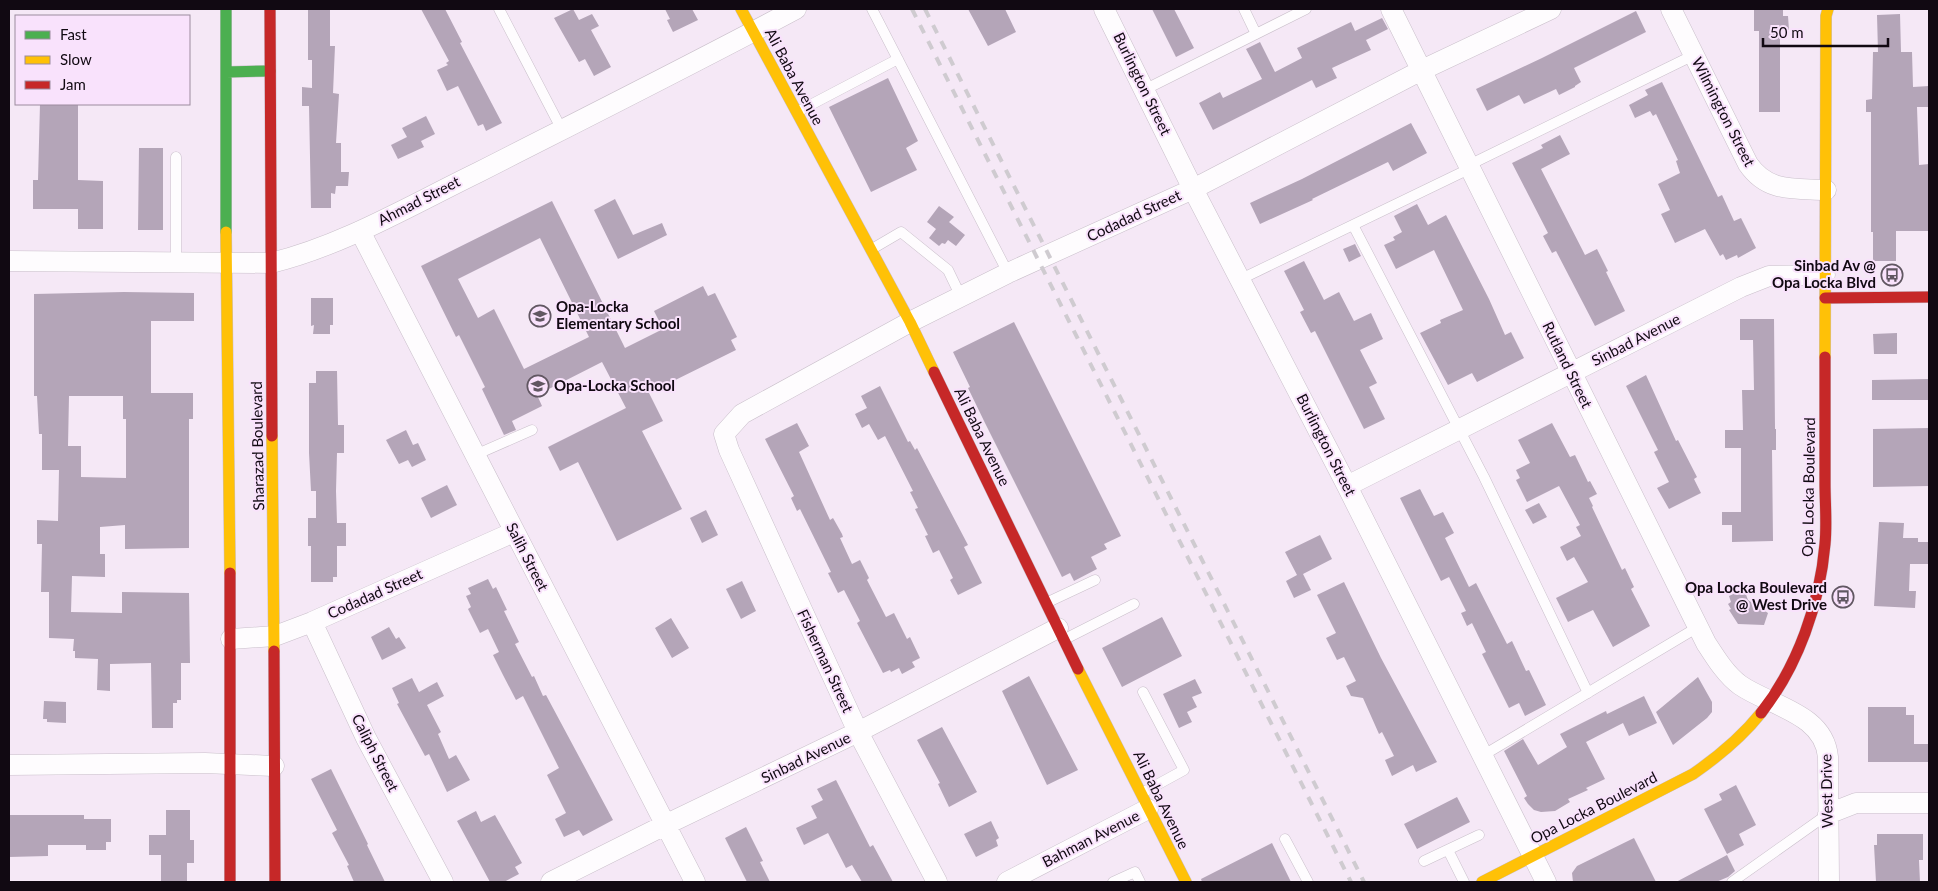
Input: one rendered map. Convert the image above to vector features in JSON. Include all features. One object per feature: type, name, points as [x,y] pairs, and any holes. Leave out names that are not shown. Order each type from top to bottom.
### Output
[{"type":"street","name":"Sharazad Boulevard","points":[[226,9],[226,263],[231,639],[230,882]]},
{"type":"street","name":"Sharazad Boulevard","points":[[270,9],[275,882]]},
{"type":"street","name":"Ali Baba Avenue","points":[[742,9],[910,322],[1046,604],[1186,882]]},
{"type":"street","name":"Ahmad Street","points":[[9,261],[271,263],[298,257],[360,231],[562,130],[796,9]]},
{"type":"street","name":"Burlington Street","points":[[1104,9],[1546,882]]},
{"type":"street","name":"Rutland Street","points":[[1391,9],[1470,166],[1570,373],[1698,627],[1711,650],[1734,680],[1769,700]]},
{"type":"street","name":"Codadad Street","points":[[724,434],[742,414],[910,322],[1008,273],[1193,188],[1422,70],[1551,9]]},
{"type":"street","name":"Wilmington Street","points":[[1671,9],[1748,164],[1757,177],[1776,187],[1826,190]]},
{"type":"street","name":"Opa Locka Boulevard","points":[[1482,882],[1706,766],[1725,753],[1742,736],[1769,700],[1786,675],[1798,651],[1818,588],[1824,555],[1826,517],[1826,16],[1828,9]]},
{"type":"street","points":[[226,72],[270,71]]},
{"type":"street","name":"Salih Street","points":[[360,231],[695,882]]},
{"type":"street","name":"Sinbad Avenue","points":[[1347,486],[1458,428],[1750,283],[1769,276],[1825,275]]},
{"type":"street","points":[[1825,298],[1929,297]]},
{"type":"street","name":"Fisherman Street","points":[[724,434],[729,450],[858,732],[937,882]]},
{"type":"street","name":"Codadad Street","points":[[231,639],[275,636],[312,622],[514,532]]},
{"type":"street","name":"Caliph Street","points":[[312,622],[366,738],[443,882]]},
{"type":"street","name":"Sinbad Avenue","points":[[551,882],[1061,634]]},
{"type":"street","name":"West Drive","points":[[1769,700],[1809,722],[1820,732],[1824,740],[1828,757],[1828,882]]},
{"type":"street","points":[[9,765],[230,764],[274,766]]},
{"type":"street","name":"Bahman Avenue","points":[[1007,882],[1145,801]]},
{"type":"street","points":[[1828,814],[1856,804],[1929,803]]},
{"type":"lane","points":[[499,9],[562,130]]},
{"type":"lane","points":[[872,9],[1008,273]]},
{"type":"lane","points":[[1244,9],[1256,34]]},
{"type":"lane","points":[[1144,90],[1306,9]]},
{"type":"lane","points":[[1241,279],[1694,55]]},
{"type":"lane","points":[[796,112],[898,59]]},
{"type":"lane","points":[[176,156],[176,262]]},
{"type":"lane","points":[[1353,225],[1484,477],[1588,694]]},
{"type":"lane","points":[[870,250],[901,232],[948,270],[961,297]]},
{"type":"lane","points":[[475,455],[532,430]]},
{"type":"lane","points":[[1046,604],[1095,580]]},
{"type":"lane","points":[[1061,634],[1134,604]]},
{"type":"lane","points":[[1482,756],[1698,627]]},
{"type":"lane","points":[[1143,692],[1184,770],[1145,801]]},
{"type":"lane","points":[[1732,882],[1828,814]]},
{"type":"lane","points":[[1424,861],[1479,835]]},
{"type":"lane","points":[[1285,839],[1308,882]]},
{"type":"lane","points":[[1448,850],[1464,882]]},
{"type":"lane","points":[[1113,882],[1135,872],[1140,882]]},
{"type":"building","points":[[308,9],[330,9],[330,46],[335,46],[333,93],[339,94],[336,143],[341,143],[341,172],[349,172],[348,186],[336,186],[335,194],[331,193],[331,208],[311,208],[309,106],[302,106],[302,87],[312,88],[312,60],[308,60]]},
{"type":"building","points":[[421,9],[445,9],[462,42],[460,43],[502,123],[486,131],[483,124],[478,126],[458,86],[447,91],[437,70],[448,65],[446,63],[449,61]]},
{"type":"building","points":[[573,9],[579,20],[592,14],[599,26],[591,30],[611,67],[594,76],[585,59],[579,62],[554,18]]},
{"type":"building","points":[[665,9],[692,9],[698,20],[673,32],[667,20],[670,19]]},
{"type":"building","points":[[968,9],[1005,9],[1016,32],[988,46]]},
{"type":"building","points":[[1152,9],[1174,9],[1194,48],[1176,57]]},
{"type":"building","points":[[1754,9],[1783,9],[1783,16],[1788,16],[1789,30],[1780,30],[1780,112],[1759,112],[1759,31],[1754,31]]},
{"type":"building","points":[[1636,11],[1646,32],[1574,68],[1581,82],[1575,87],[1559,95],[1556,89],[1524,104],[1519,95],[1487,111],[1476,89]]},
{"type":"building","points":[[1900,14],[1901,52],[1912,52],[1913,87],[1929,86],[1929,107],[1917,107],[1919,165],[1929,164],[1929,231],[1896,231],[1896,261],[1873,261],[1873,232],[1871,232],[1871,112],[1866,112],[1866,100],[1872,99],[1873,52],[1878,52],[1877,15]]},
{"type":"building","points":[[1382,18],[1388,29],[1366,40],[1371,50],[1332,68],[1337,78],[1316,88],[1312,80],[1213,130],[1199,103],[1220,92],[1223,98],[1262,79],[1246,49],[1260,42],[1275,72],[1302,58],[1297,48],[1351,22],[1355,31]]},
{"type":"building","points":[[888,78],[918,141],[906,148],[917,170],[871,192],[829,107]]},
{"type":"building","points":[[1662,82],[1718,197],[1722,195],[1734,221],[1741,218],[1756,248],[1738,258],[1737,255],[1726,260],[1723,254],[1720,256],[1705,229],[1675,243],[1661,214],[1670,210],[1658,184],[1680,173],[1676,161],[1678,160],[1656,114],[1653,116],[1650,111],[1635,118],[1629,105],[1648,95],[1645,90]]},
{"type":"building","points":[[40,105],[78,105],[78,180],[103,181],[103,229],[78,229],[78,209],[33,209],[33,180],[38,180]]},
{"type":"building","points":[[426,116],[435,134],[421,141],[424,147],[398,159],[391,145],[407,137],[402,128]]},
{"type":"building","points":[[1411,123],[1427,153],[1393,171],[1388,162],[1313,200],[1260,224],[1250,203],[1302,179]]},
{"type":"building","points":[[1560,135],[1570,154],[1541,169],[1585,255],[1597,249],[1625,311],[1595,326],[1556,251],[1552,253],[1543,236],[1548,233],[1512,163],[1543,148],[1541,145]]},
{"type":"building","points":[[139,148],[163,148],[163,230],[138,230]]},
{"type":"building","points":[[615,199],[633,235],[662,223],[667,235],[618,259],[594,210]]},
{"type":"building","points":[[552,201],[625,348],[663,329],[654,311],[703,286],[708,296],[715,293],[737,337],[731,340],[736,350],[649,393],[663,421],[642,431],[682,509],[617,541],[578,462],[560,471],[548,447],[626,408],[602,362],[537,395],[542,406],[512,421],[516,430],[504,435],[482,389],[485,387],[459,335],[456,337],[421,266]],"holes":[[[540,238],[589,337],[524,369],[494,309],[478,318],[458,279]]]},
{"type":"building","points":[[1417,204],[1428,225],[1446,215],[1489,299],[1505,335],[1511,332],[1524,358],[1477,382],[1472,373],[1448,385],[1420,333],[1441,323],[1440,320],[1463,310],[1434,250],[1396,269],[1384,245],[1395,240],[1393,237],[1402,232],[1394,216]]},
{"type":"building","points":[[939,206],[954,217],[949,222],[965,235],[956,246],[948,240],[945,244],[942,243],[939,246],[929,238],[936,229],[927,222]]},
{"type":"building","points":[[1355,244],[1361,256],[1349,262],[1343,249]]},
{"type":"building","points":[[1304,261],[1324,300],[1339,292],[1354,321],[1371,313],[1383,339],[1360,350],[1377,383],[1369,387],[1385,419],[1364,429],[1315,331],[1311,333],[1300,312],[1304,310],[1284,271]]},
{"type":"building","points":[[194,293],[194,321],[151,321],[151,393],[193,393],[193,419],[189,419],[189,548],[125,549],[125,525],[100,527],[100,554],[105,554],[105,577],[72,576],[71,612],[122,613],[122,592],[189,593],[190,663],[181,663],[181,700],[173,703],[173,728],[152,728],[151,663],[110,664],[110,691],[97,690],[98,659],[75,658],[75,651],[73,651],[74,639],[49,638],[49,592],[41,592],[42,544],[37,544],[37,520],[58,521],[59,470],[42,470],[42,434],[39,434],[37,396],[34,396],[34,294]],"holes":[[[69,396],[123,396],[123,419],[126,419],[126,478],[81,477],[81,446],[68,446]]]},
{"type":"building","points":[[311,298],[333,298],[333,325],[330,325],[330,334],[313,334],[314,325],[311,326]]},
{"type":"building","points":[[1740,319],[1774,319],[1776,450],[1772,450],[1773,541],[1732,542],[1732,525],[1722,525],[1722,512],[1741,512],[1741,448],[1725,448],[1725,430],[1743,430],[1742,390],[1754,390],[1753,340],[1740,340]]},
{"type":"building","points":[[1014,322],[1121,536],[1104,544],[1107,549],[1091,557],[1097,569],[1074,581],[1070,573],[1062,577],[968,388],[970,387],[953,352]]},
{"type":"building","points":[[1897,333],[1897,354],[1874,354],[1873,334]]},
{"type":"building","points":[[316,371],[337,371],[338,425],[344,425],[344,453],[337,453],[336,491],[337,523],[346,523],[346,546],[337,546],[337,577],[333,577],[333,582],[311,582],[311,546],[308,546],[308,518],[316,518],[316,491],[311,491],[309,453],[309,383],[316,383]]},
{"type":"building","points":[[1646,375],[1676,441],[1678,440],[1697,477],[1694,479],[1701,493],[1669,509],[1657,488],[1669,482],[1654,452],[1658,450],[1626,386]]},
{"type":"building","points":[[1929,379],[1929,400],[1872,400],[1872,380]]},
{"type":"building","points":[[880,386],[908,442],[910,441],[915,450],[917,448],[968,545],[964,547],[982,583],[958,595],[950,580],[953,578],[939,550],[933,553],[925,536],[928,535],[915,509],[918,508],[910,492],[913,491],[885,436],[878,440],[869,424],[862,428],[855,414],[867,408],[861,396]]},
{"type":"building","points":[[797,423],[809,446],[799,452],[830,520],[833,518],[842,534],[843,537],[840,538],[852,564],[860,560],[869,578],[867,580],[886,617],[894,613],[907,639],[910,637],[920,658],[912,662],[915,667],[902,674],[899,668],[883,673],[857,623],[860,621],[844,590],[838,593],[828,573],[831,572],[800,509],[797,511],[791,498],[794,496],[765,439]]},
{"type":"building","points":[[1552,423],[1570,457],[1575,455],[1588,482],[1590,481],[1597,494],[1589,498],[1592,507],[1622,570],[1625,568],[1634,587],[1631,589],[1650,626],[1613,647],[1593,610],[1568,622],[1556,598],[1588,582],[1574,557],[1567,561],[1560,547],[1581,536],[1576,527],[1580,525],[1559,486],[1527,502],[1516,480],[1520,478],[1516,470],[1530,463],[1518,440]]},
{"type":"building","points":[[1929,428],[1929,486],[1873,487],[1873,429]]},
{"type":"building","points":[[406,430],[413,445],[418,443],[426,460],[412,467],[408,460],[399,464],[386,440]]},
{"type":"building","points":[[447,485],[457,505],[431,518],[421,498]]},
{"type":"building","points":[[1420,489],[1434,516],[1443,512],[1454,533],[1445,538],[1469,587],[1476,583],[1507,644],[1512,641],[1526,671],[1529,670],[1546,705],[1525,716],[1519,703],[1509,708],[1482,654],[1486,652],[1472,623],[1467,626],[1461,613],[1466,611],[1449,577],[1441,581],[1400,498]]},
{"type":"building","points":[[1539,503],[1547,517],[1533,524],[1525,510]]},
{"type":"building","points":[[706,510],[718,535],[702,543],[690,518]]},
{"type":"building","points":[[1879,522],[1904,523],[1903,538],[1918,538],[1918,542],[1929,542],[1929,564],[1910,564],[1909,591],[1916,591],[1915,608],[1874,606]]},
{"type":"building","points":[[1320,535],[1332,559],[1303,574],[1311,590],[1294,598],[1286,581],[1297,575],[1285,552]]},
{"type":"building","points":[[488,579],[493,589],[496,587],[507,610],[504,611],[519,642],[515,644],[532,677],[534,676],[543,696],[546,695],[613,820],[583,836],[579,830],[564,837],[555,819],[566,813],[547,775],[559,768],[523,696],[516,700],[503,675],[493,655],[499,652],[488,629],[480,633],[468,609],[471,607],[466,596],[471,594],[468,588]]},
{"type":"building","points":[[742,581],[756,611],[741,619],[726,589]]},
{"type":"building","points":[[1344,582],[1381,658],[1437,762],[1416,772],[1413,765],[1392,776],[1385,760],[1394,756],[1382,732],[1379,734],[1363,698],[1351,696],[1346,686],[1356,681],[1344,657],[1337,660],[1326,638],[1336,633],[1317,595]]},
{"type":"building","points":[[1744,589],[1748,600],[1768,613],[1764,625],[1738,624],[1729,610],[1731,609],[1728,604],[1731,602],[1729,596]]},
{"type":"building","points":[[1162,617],[1182,656],[1122,687],[1102,648]]},
{"type":"building","points":[[671,618],[689,648],[672,658],[655,628]]},
{"type":"building","points":[[389,627],[396,639],[399,637],[406,648],[382,660],[371,637]]},
{"type":"building","points":[[1029,676],[1078,770],[1047,785],[1002,691]]},
{"type":"building","points":[[1698,677],[1712,702],[1712,712],[1673,745],[1656,712]]},
{"type":"building","points":[[412,678],[419,692],[437,682],[444,696],[427,705],[441,732],[438,734],[449,759],[456,755],[470,780],[447,792],[429,754],[425,756],[397,704],[399,703],[392,688]]},
{"type":"building","points":[[1195,679],[1202,693],[1192,697],[1197,707],[1187,712],[1192,722],[1179,728],[1163,694]]},
{"type":"building","points":[[1644,696],[1657,723],[1629,736],[1623,723],[1586,742],[1605,779],[1586,788],[1588,790],[1568,799],[1570,802],[1555,811],[1541,812],[1534,810],[1528,804],[1524,798],[1527,796],[1504,751],[1523,739],[1538,765],[1567,747],[1560,734],[1606,711],[1607,714]]},
{"type":"building","points":[[44,701],[66,702],[66,723],[47,722],[47,719],[43,719]]},
{"type":"building","points":[[1868,707],[1906,707],[1906,715],[1914,715],[1914,744],[1929,744],[1929,762],[1868,762]]},
{"type":"building","points":[[942,727],[977,792],[949,807],[938,784],[940,783],[917,740]]},
{"type":"building","points":[[331,769],[385,882],[354,882],[347,866],[349,865],[332,833],[337,830],[311,779]]},
{"type":"building","points":[[836,780],[870,847],[873,845],[893,882],[862,882],[852,865],[846,868],[828,833],[804,845],[796,828],[817,818],[811,806],[823,800],[817,789]]},
{"type":"building","points":[[1736,785],[1756,825],[1739,834],[1744,845],[1727,854],[1704,809],[1722,800],[1719,794]]},
{"type":"building","points":[[1457,797],[1470,822],[1417,849],[1404,824]]},
{"type":"building","points":[[166,810],[190,810],[190,840],[194,840],[194,863],[187,863],[187,882],[161,882],[161,855],[149,855],[149,835],[166,835]]},
{"type":"building","points":[[476,811],[481,822],[495,815],[522,863],[515,867],[519,874],[504,882],[490,882],[457,821]]},
{"type":"building","points":[[9,815],[84,815],[84,819],[111,819],[111,842],[106,842],[106,850],[86,850],[86,845],[48,845],[48,856],[9,857]]},
{"type":"building","points":[[991,821],[999,838],[996,840],[998,846],[976,857],[964,834]]},
{"type":"building","points":[[746,827],[763,861],[760,862],[770,882],[747,882],[725,838]]},
{"type":"building","points":[[1877,834],[1923,834],[1923,860],[1919,860],[1920,882],[1876,882],[1874,845],[1877,845]]},
{"type":"building","points":[[1634,838],[1656,882],[1573,882],[1572,873],[1577,866]]},
{"type":"building","points":[[1272,843],[1291,882],[1202,882],[1201,879]]},
{"type":"building","points":[[1727,855],[1735,871],[1728,877],[1716,882],[1676,882]]},
{"type":"railway","points":[[912,9],[1351,882]]},
{"type":"railway","points":[[925,9],[1364,882]]},
{"type":"traffic: fast","points":[[226,9],[226,232]]},
{"type":"traffic: fast","points":[[226,72],[270,71]]},
{"type":"traffic: slow","points":[[741,9],[910,322],[934,372]]},
{"type":"traffic: slow","points":[[1825,357],[1826,16],[1828,9]]},
{"type":"traffic: slow","points":[[226,232],[230,573]]},
{"type":"traffic: slow","points":[[272,436],[274,651]]},
{"type":"traffic: slow","points":[[1078,669],[1186,882]]},
{"type":"traffic: slow","points":[[1482,882],[1693,774],[1746,731],[1761,713]]},
{"type":"traffic: jam","points":[[270,9],[272,436]]},
{"type":"traffic: jam","points":[[1825,298],[1929,297]]},
{"type":"traffic: jam","points":[[1761,713],[1786,675],[1796,654],[1805,633],[1818,589],[1826,529],[1825,357]]},
{"type":"traffic: jam","points":[[934,372],[1078,669]]},
{"type":"traffic: jam","points":[[230,573],[230,882]]},
{"type":"traffic: jam","points":[[274,651],[275,882]]},
{"type":"place","name":"Sinbad Av @ Opa Locka Blvd","points":[[1892,275]]},
{"type":"place","name":"Opa-Locka Elementary School","points":[[540,316]]},
{"type":"place","name":"Opa-Locka School","points":[[538,386]]},
{"type":"place","name":"Opa Locka Boulevard @ West Drive","points":[[1843,597]]}]
